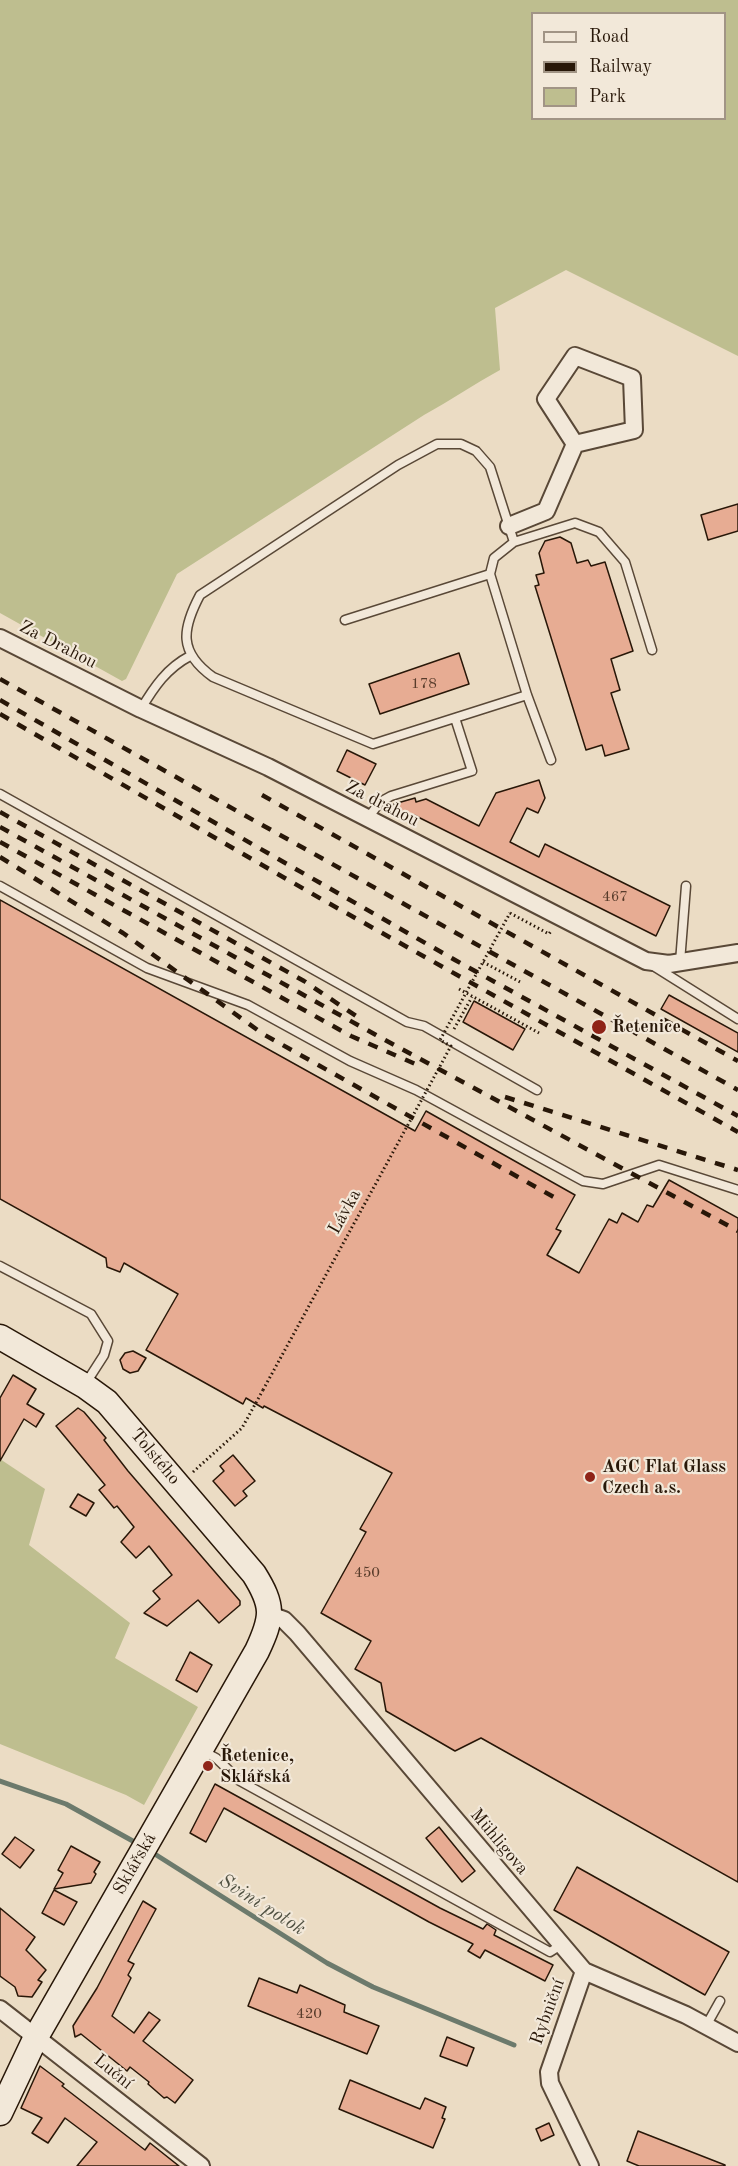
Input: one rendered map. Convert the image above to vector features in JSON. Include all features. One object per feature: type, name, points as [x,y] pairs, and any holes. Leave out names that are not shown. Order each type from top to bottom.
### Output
[{"type":"street","points":[[575,356],[632,378],[634,430],[575,444],[546,399],[575,356]]},
{"type":"street","points":[[511,534],[546,511],[575,444]]},
{"type":"street","name":"Za Drahou","points":[[0,638],[98,688]]},
{"type":"street","name":"Za drahou","points":[[98,688],[268,767],[646,961]]},
{"type":"street","points":[[646,961],[680,962],[738,953]]},
{"type":"street","name":"Tolstého","points":[[0,1337],[85,1386],[107,1402],[254,1574],[268,1597],[270,1615]]},
{"type":"street","name":"Sklářská","points":[[0,2113],[36,2037],[257,1651],[270,1615]]},
{"type":"street","name":"Mühligova","points":[[270,1615],[284,1620],[297,1633],[584,1971],[706,2026],[738,2043]]},
{"type":"street","name":"Rybniční","points":[[584,1971],[550,2063],[549,2072],[550,2084],[590,2166]]},
{"type":"street","name":"Luční","points":[[0,2009],[201,2166]]},
{"type":"lane","points":[[511,534],[490,467],[476,452],[461,444],[436,444],[398,465],[200,595],[188,618],[186,640],[190,656],[213,677],[373,744],[527,695]]},
{"type":"lane","points":[[551,760],[527,695],[490,574],[494,558],[511,534],[575,523],[599,532],[626,562],[652,650]]},
{"type":"lane","points":[[345,620],[490,574]]},
{"type":"lane","points":[[141,709],[174,664],[190,656]]},
{"type":"lane","points":[[368,818],[380,802],[391,796],[472,771],[455,718]]},
{"type":"lane","points":[[0,794],[407,1022],[424,1026],[449,1043],[537,1090]]},
{"type":"lane","points":[[0,886],[147,968],[248,1005],[350,1061],[416,1090],[575,1177],[603,1184],[649,1167],[659,1166],[738,1190]]},
{"type":"lane","points":[[680,962],[686,886]]},
{"type":"lane","points":[[646,961],[677,983],[738,1018]]},
{"type":"lane","points":[[0,1266],[91,1314],[108,1341],[104,1355],[85,1386]]},
{"type":"lane","points":[[200,1749],[216,1758],[240,1780],[550,1952],[561,1945]]},
{"type":"lane","points":[[706,2026],[720,2001]]},
{"type":"path","points":[[449,1043],[440,1040],[510,913],[545,932]]},
{"type":"path","points":[[483,962],[522,983]]},
{"type":"path","points":[[459,989],[539,1033]]},
{"type":"path","name":"Lávka","points":[[179,1485],[242,1428],[472,997]]},
{"type":"green space","points":[[0,0],[738,0],[738,356],[566,270],[495,308],[500,370],[424,415],[177,574],[126,679],[122,681],[0,613]]},
{"type":"green space","points":[[0,1459],[45,1489],[29,1545],[130,1623],[115,1658],[198,1707],[144,1805],[126,1795],[0,1744]]},
{"type":"building","points":[[738,504],[738,531],[708,540],[701,515]]},
{"type":"building","points":[[560,537],[571,543],[577,563],[588,560],[591,566],[605,562],[633,651],[611,659],[620,690],[611,693],[629,749],[605,756],[602,745],[586,750],[535,586],[539,585],[536,575],[544,573],[539,553],[545,541]]},
{"type":"building","points":[[459,653],[469,684],[380,714],[369,684]]},
{"type":"building","points":[[347,750],[376,764],[365,785],[337,771]]},
{"type":"building","points":[[539,780],[545,798],[538,813],[527,808],[510,842],[539,857],[545,844],[670,906],[656,936],[414,815],[399,819],[394,804],[415,798],[416,802],[426,799],[479,826],[496,793]]},
{"type":"building","points":[[0,900],[415,1131],[426,1111],[575,1195],[556,1229],[561,1231],[547,1255],[579,1273],[609,1219],[617,1223],[622,1213],[638,1222],[647,1205],[653,1207],[669,1180],[738,1218],[738,1882],[481,1738],[455,1751],[386,1711],[381,1683],[355,1669],[371,1641],[321,1613],[366,1532],[360,1529],[392,1473],[264,1406],[263,1408],[246,1398],[243,1404],[146,1350],[178,1294],[124,1263],[120,1272],[107,1267],[106,1258],[0,1199]]},
{"type":"building","points":[[669,995],[738,1033],[738,1052],[661,1009]]},
{"type":"building","points":[[474,1001],[525,1029],[513,1050],[463,1022]]},
{"type":"building","points":[[133,1351],[146,1358],[138,1371],[130,1373],[123,1369],[120,1360],[125,1353]]},
{"type":"building","points":[[13,1375],[36,1389],[27,1404],[44,1414],[36,1427],[24,1419],[0,1461],[0,1398]]},
{"type":"building","points":[[78,1408],[106,1438],[104,1440],[128,1471],[240,1601],[240,1605],[219,1623],[198,1600],[167,1626],[144,1613],[160,1599],[153,1591],[172,1575],[149,1546],[136,1558],[121,1542],[134,1527],[117,1506],[114,1508],[99,1490],[105,1485],[56,1426]]},
{"type":"building","points":[[233,1455],[255,1481],[243,1491],[247,1496],[235,1506],[213,1481],[224,1471],[220,1466]]},
{"type":"building","points":[[78,1494],[94,1503],[86,1516],[70,1507]]},
{"type":"building","points":[[190,1652],[212,1665],[197,1692],[176,1680]]},
{"type":"building","points":[[215,1784],[440,1908],[483,1929],[487,1924],[496,1930],[494,1935],[553,1965],[545,1981],[485,1950],[480,1958],[468,1951],[473,1944],[224,1808],[206,1842],[190,1833]]},
{"type":"building","points":[[439,1827],[475,1871],[462,1882],[426,1838]]},
{"type":"building","points":[[15,1837],[34,1850],[20,1868],[2,1854]]},
{"type":"building","points":[[71,1846],[100,1862],[94,1872],[96,1874],[91,1883],[54,1889],[63,1873],[58,1870]]},
{"type":"building","points":[[577,1867],[729,1952],[705,1995],[554,1910]]},
{"type":"building","points":[[54,1890],[77,1902],[64,1925],[42,1913]]},
{"type":"building","points":[[143,1901],[156,1909],[128,1961],[134,1964],[128,1975],[131,1978],[112,2016],[134,2033],[149,2012],[160,2020],[143,2041],[193,2080],[175,2103],[167,2097],[164,2098],[130,2067],[127,2071],[81,2034],[75,2037],[73,2026],[97,1988]]},
{"type":"building","points":[[0,1908],[35,1937],[26,1950],[46,1970],[38,1980],[42,1982],[32,1997],[18,1996],[15,1987],[0,1976]]},
{"type":"building","points":[[259,1978],[297,1993],[300,1985],[345,2005],[344,2012],[379,2026],[367,2054],[248,2006]]},
{"type":"building","points":[[447,2037],[474,2048],[467,2066],[440,2056]]},
{"type":"building","points":[[40,2066],[64,2084],[62,2086],[145,2150],[150,2143],[179,2166],[77,2166],[97,2142],[65,2118],[48,2143],[32,2133],[42,2118],[21,2108]]},
{"type":"building","points":[[350,2080],[420,2109],[425,2098],[446,2107],[442,2118],[445,2119],[433,2148],[339,2109]]},
{"type":"building","points":[[549,2123],[554,2135],[541,2141],[536,2129]]},
{"type":"building","points":[[638,2131],[725,2166],[639,2166],[627,2161]]},
{"type":"waterway","name":"Sviní potok","points":[[0,1781],[66,1804],[140,1845]]},
{"type":"waterway","name":"Sviní potok","points":[[150,1851],[327,1963],[373,1987],[514,2045]]},
{"type":"railway","points":[[0,679],[738,1090]]},
{"type":"railway","points":[[0,700],[455,960],[738,1116]]},
{"type":"railway","points":[[0,714],[323,900],[738,1132]]},
{"type":"railway","points":[[262,795],[738,1061]]},
{"type":"railway","points":[[0,812],[304,981],[359,1018]]},
{"type":"railway","points":[[0,827],[376,1035],[738,1231]]},
{"type":"railway","points":[[0,842],[351,1036],[420,1066]]},
{"type":"railway","points":[[0,857],[123,933],[263,1034],[559,1200]]},
{"type":"railway","points":[[505,1097],[738,1170]]},
{"type":"place","name":"Řetenice","points":[[599,1027]]},
{"type":"place","name":"AGC Flat Glass Czech a.s.","points":[[590,1477]]},
{"type":"place","name":"Řetenice, Sklářská","points":[[208,1766]]}]
